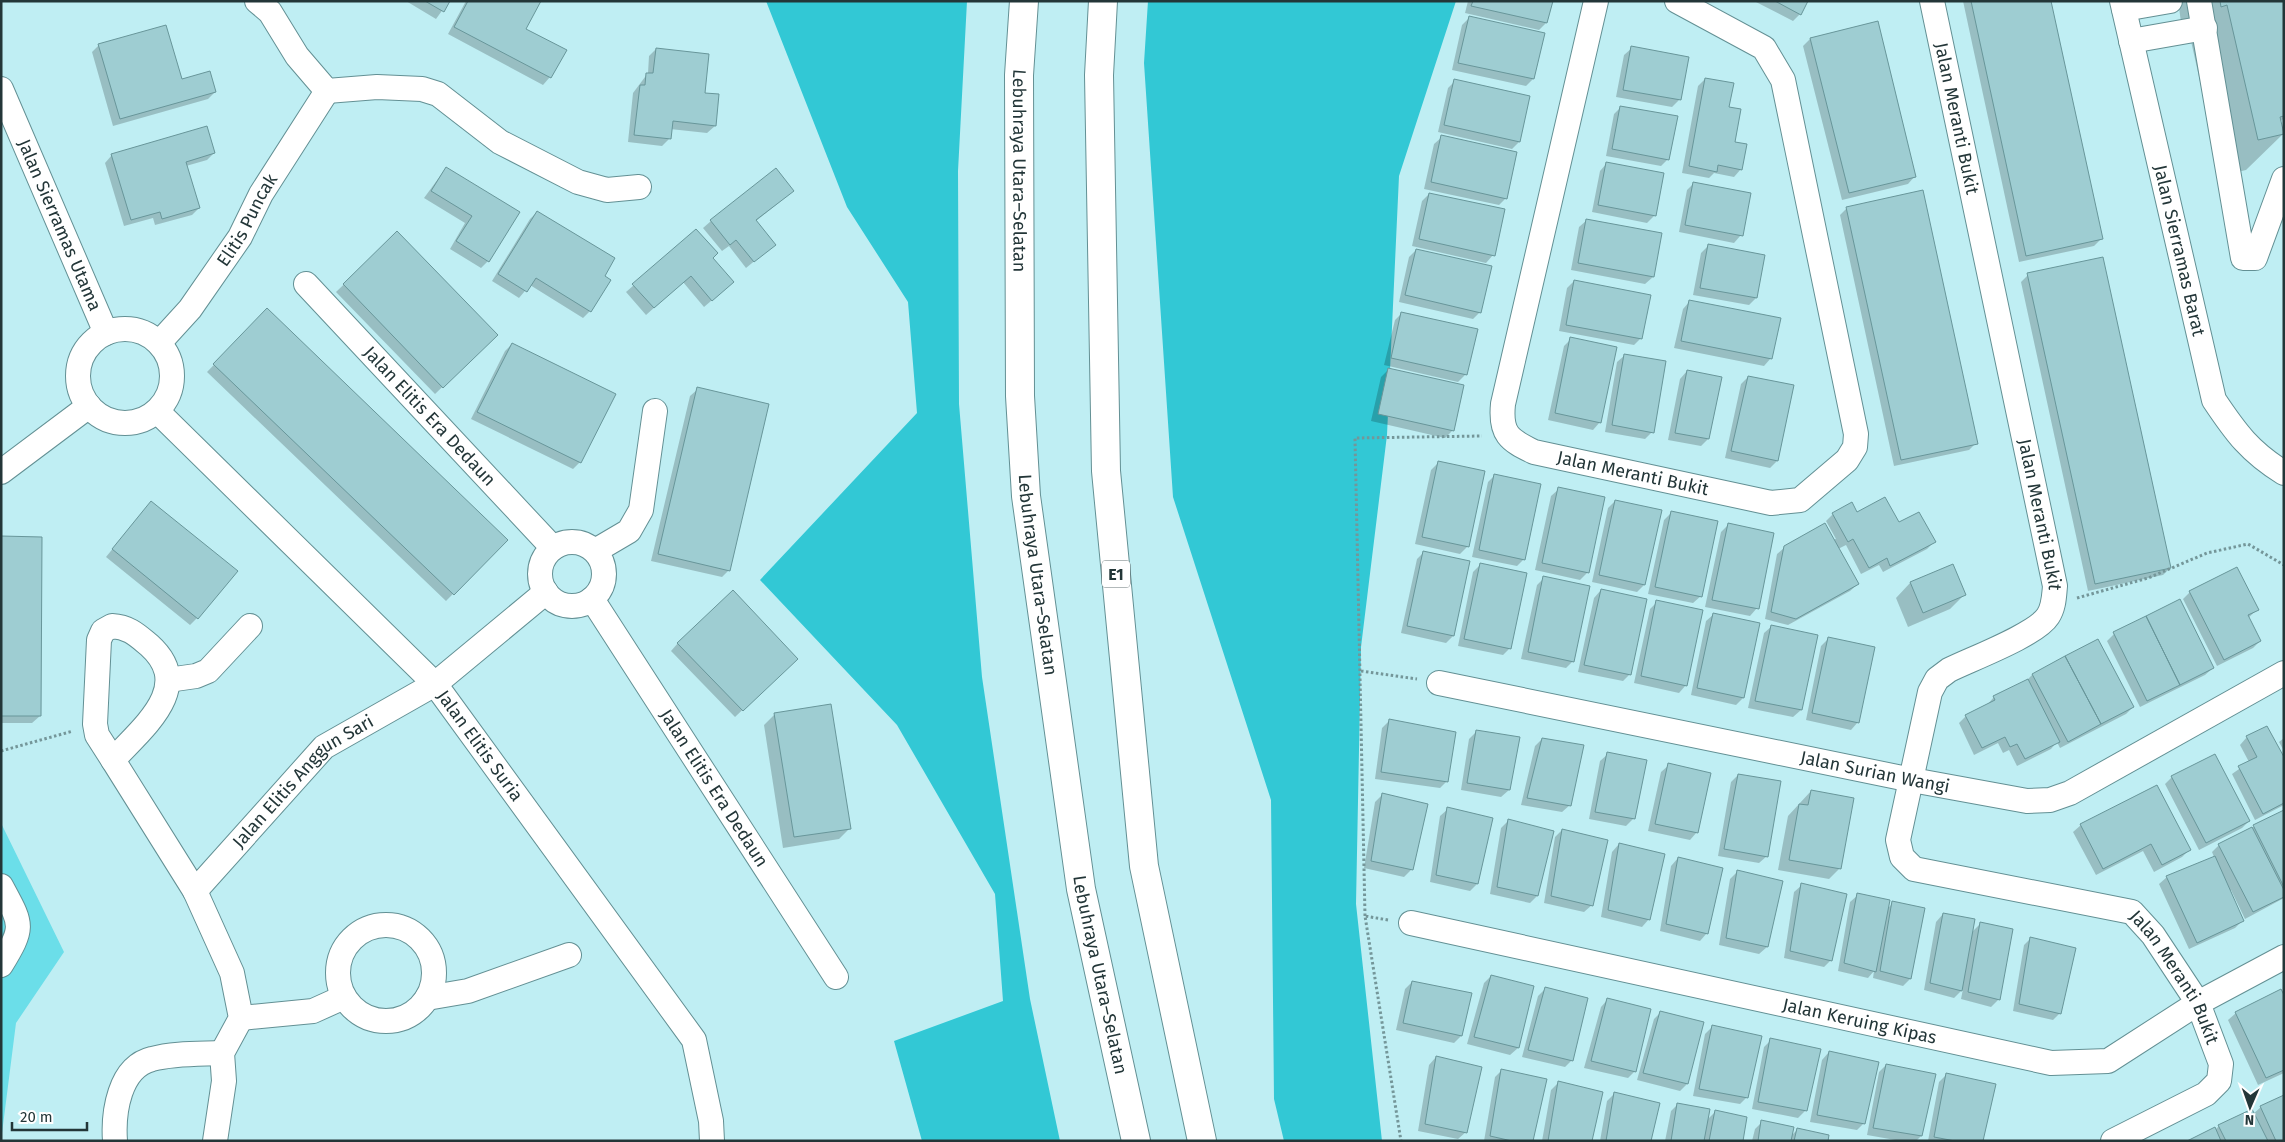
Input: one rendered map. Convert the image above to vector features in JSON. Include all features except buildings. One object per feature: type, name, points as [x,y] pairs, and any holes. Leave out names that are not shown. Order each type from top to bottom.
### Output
[{"type":"highway","name":"Lebuhraya Utara–Selatan","points":[[1024,1],[1019,75],[1020,386],[1026,496],[1081,889],[1136,1141]]},
{"type":"highway","name":"E1","points":[[1103,1],[1099,75],[1106,471],[1144,866],[1202,1141]]},
{"type":"street","points":[[257,1],[270,12],[297,56],[327,91],[377,87],[413,88],[438,94],[500,142],[578,182],[607,190],[639,188]]},
{"type":"street","points":[[1506,435],[1501,421],[1503,404],[1596,1]]},
{"type":"street","name":"Jalan Meranti Bukit","points":[[1506,435],[1534,452],[1771,503],[1800,500],[1847,460],[1855,447],[1856,434],[1783,80],[1764,48],[1677,1]]},
{"type":"street","name":"Jalan Meranti Bukit","points":[[1932,1],[2055,586],[2054,603],[2048,616],[2036,628],[1948,670],[1938,679],[1930,692],[1898,840],[1902,857],[1914,869],[2132,912],[2154,935],[2198,1003],[2221,1064],[2219,1081],[2206,1094],[2112,1141]]},
{"type":"street","points":[[2123,5],[2170,1]]},
{"type":"street","points":[[2199,1],[2243,258],[2255,258],[2284,179]]},
{"type":"street","name":"Jalan Sierramas Barat","points":[[2123,5],[2214,400],[2235,432],[2259,458],[2284,473]]},
{"type":"street","points":[[2131,41],[2205,28]]},
{"type":"street","name":"Jalan Sierramas Utama","points":[[1,89],[106,333]]},
{"type":"street","name":"Elitis Puncak","points":[[160,343],[190,309],[240,237],[261,194],[327,91]]},
{"type":"street","name":"Jalan Elitis Era Dedaun","points":[[306,284],[553,548]]},
{"type":"street","points":[[119,329],[134,330],[148,334],[160,343],[168,356],[173,370],[172,385],[167,399],[157,411],[144,420],[130,423],[114,422],[101,416],[89,406],[82,394],[78,380],[79,366],[84,352],[93,341],[106,333],[119,329]]},
{"type":"street","points":[[1,472],[89,406]]},
{"type":"street","name":"Jalan Elitis Suria","points":[[157,411],[435,684],[694,1040],[711,1121],[712,1141]]},
{"type":"street","points":[[595,551],[629,531],[641,510],[654,411]]},
{"type":"street","points":[[570,542],[579,543],[595,551],[601,560],[604,570],[604,581],[592,599],[583,604],[562,604],[546,592],[540,574],[542,564],[553,548],[570,542]]},
{"type":"street","name":"Jalan Elitis Anggun Sari","points":[[195,891],[324,747],[435,684],[546,592]]},
{"type":"street","name":"Jalan Elitis Era Dedaun","points":[[592,599],[836,977]]},
{"type":"street","points":[[113,760],[163,704],[168,680],[162,659],[132,630],[124,626],[112,626],[103,631],[99,640],[95,724],[97,735],[195,891],[232,973],[241,1018],[222,1053],[224,1081],[214,1141]]},
{"type":"street","points":[[168,680],[196,676],[208,672],[250,626]]},
{"type":"street","name":"Jalan Surian Wangi","points":[[1439,683],[1912,780],[2027,800],[2050,800],[2070,793],[2284,673]]},
{"type":"street","points":[[1,886],[18,919],[16,940],[1,965]]},
{"type":"street","name":"Jalan Keruing Kipas","points":[[1411,923],[2051,1063],[2108,1061],[2198,1003],[2284,957]]},
{"type":"street","points":[[390,925],[404,928],[418,937],[429,950],[434,966],[433,983],[427,998],[416,1010],[402,1018],[385,1021],[369,1018],[354,1010],[344,997],[338,983],[338,968],[342,954],[349,941],[361,932],[375,926],[390,925]]},
{"type":"street","points":[[427,998],[468,991],[569,955]]},
{"type":"street","points":[[241,1018],[313,1011],[344,997]]},
{"type":"street","points":[[115,1141],[114,1128],[118,1096],[138,1066],[151,1059],[187,1054],[222,1053]]},
{"type":"path","points":[[1400,1141],[1365,916],[1355,438],[1506,435]]},
{"type":"path","points":[[2054,603],[2091,596],[2138,581],[2207,553],[2248,544],[2284,566]]},
{"type":"path","points":[[1361,670],[1439,683]]},
{"type":"path","points":[[1,751],[95,724]]},
{"type":"path","points":[[1365,916],[1411,923]]},
{"type":"shaded area","points":[[766,1],[967,1],[958,171],[959,404],[982,677],[1030,999],[1060,1141],[922,1141],[894,1041],[1003,1001],[995,894],[897,725],[760,580],[917,413],[908,302],[847,207]]},
{"type":"shaded area","points":[[1148,1],[1456,1],[1399,176],[1387,435],[1361,647],[1356,904],[1382,1141],[1284,1141],[1274,1099],[1271,800],[1173,497],[1144,63]]},
{"type":"shaded area","points":[[1,823],[64,952],[16,1023],[1,1141]]}]
